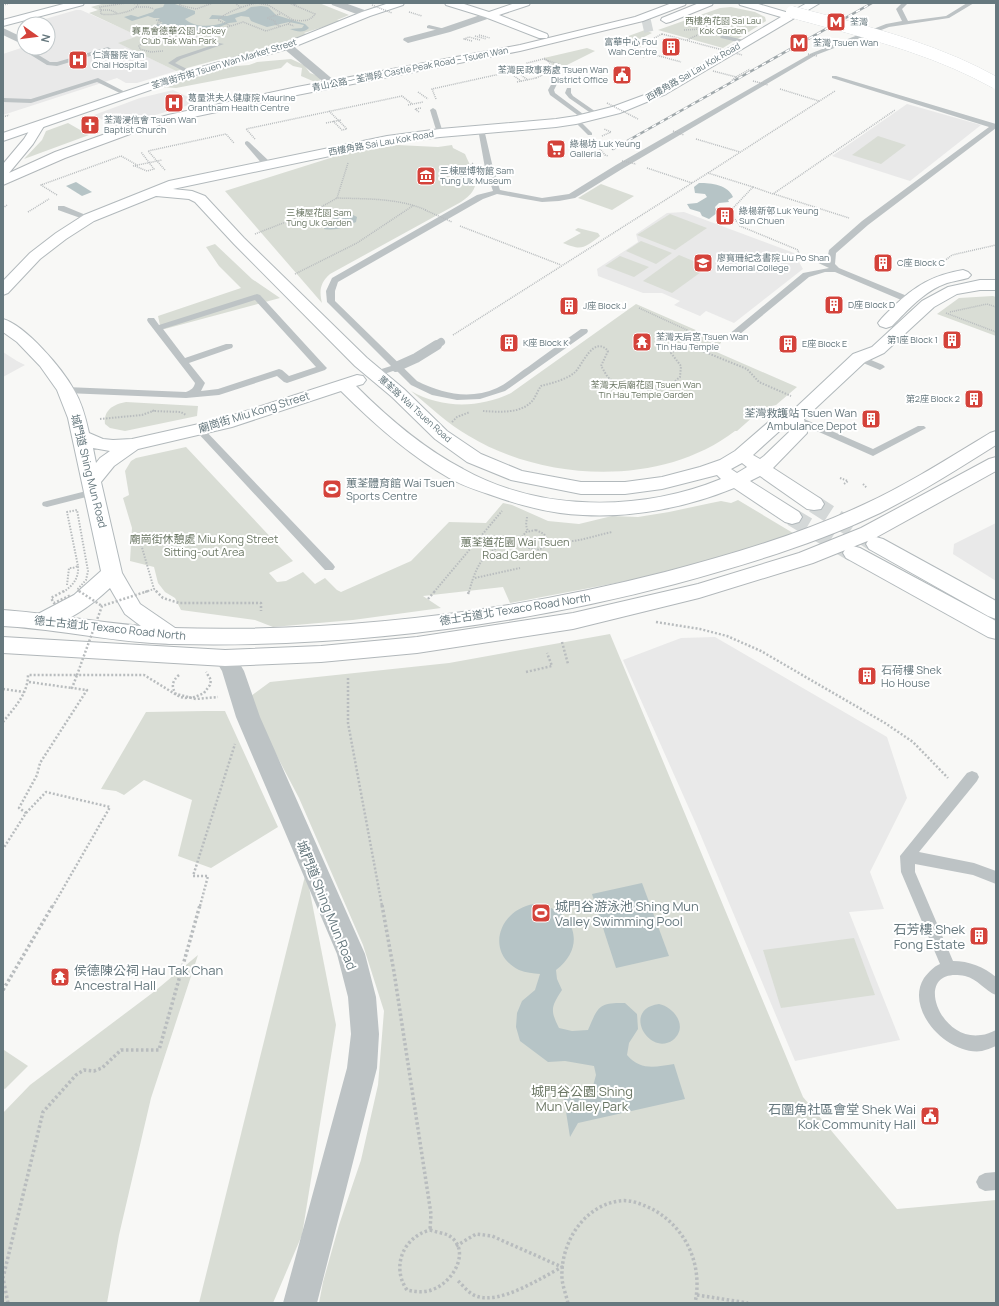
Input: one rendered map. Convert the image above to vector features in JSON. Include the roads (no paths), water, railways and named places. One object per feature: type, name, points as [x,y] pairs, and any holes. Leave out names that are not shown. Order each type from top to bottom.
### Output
[{"type":"main road","points":[[3,23],[79,3]]},
{"type":"main road","name":"荃灣街市街 Tsuen Wan Market Street","points":[[3,138],[191,73],[288,46],[369,10],[399,3]]},
{"type":"main road","points":[[450,3],[490,15],[543,36]]},
{"type":"main road","points":[[490,15],[525,3]]},
{"type":"main road","points":[[647,23],[665,3]]},
{"type":"main road","name":"青山公路－荃灣段 Castle Peak Road – Tsuen Wan","points":[[3,181],[60,155],[126,131],[172,118],[332,84],[444,62],[484,56],[589,32],[647,23],[681,3]]},
{"type":"main road","name":"青山公路－荃灣段 Castle Peak Road – Tsuen Wan","points":[[79,161],[126,143],[229,116],[570,47],[708,3]]},
{"type":"main road","points":[[744,3],[790,16]]},
{"type":"main road","points":[[760,3],[919,48],[965,66],[996,83]]},
{"type":"main road","points":[[778,3],[925,44],[956,55],[996,73]]},
{"type":"main road","points":[[788,3],[810,5]]},
{"type":"main road","name":"西樓角路 Sai Lau Kok Road","points":[[3,290],[28,264],[61,236],[89,218],[113,207],[157,192],[174,184],[387,140],[440,133],[536,125],[581,119],[597,115],[649,98],[692,75],[810,5]]},
{"type":"main road","points":[[444,62],[472,51],[562,32],[589,32]]},
{"type":"main road","points":[[3,172],[29,141],[38,126]]},
{"type":"main road","points":[[157,192],[192,195],[200,198],[202,192],[217,175]]},
{"type":"main road","name":"蕙荃路 Wai Tsuen Road","points":[[200,198],[239,241],[361,362],[398,394],[441,435],[474,458],[518,476],[581,488],[618,488],[662,483],[691,477],[718,468],[742,455],[778,423],[795,418],[859,358],[878,350],[928,304],[942,295],[964,288],[996,285]]},
{"type":"main road","points":[[3,274],[11,273],[28,264]]},
{"type":"main road","name":"蕙荃路 Wai Tsuen Road","points":[[859,358],[863,344],[910,300],[933,282],[954,276],[996,272]]},
{"type":"main road","name":"城門道 Shing Mun Road","points":[[3,324],[23,339],[46,362],[66,390],[77,418],[82,437],[112,573],[132,610],[170,636]]},
{"type":"main road","name":"廟崗街 Miu Kong Street","points":[[82,437],[100,444],[113,446],[132,445],[226,423],[375,374]]},
{"type":"main road","points":[[344,384],[378,417],[418,450],[462,477],[508,494],[546,504],[582,509],[613,509],[687,496],[735,480],[760,468],[778,454],[798,433],[795,418]]},
{"type":"main road","name":"德士古道北 Texaco Road North","points":[[3,618],[44,621],[65,625],[170,636],[298,634],[458,620],[532,608],[660,581],[791,542],[893,498],[940,472],[996,437]]},
{"type":"main road","name":"廟崗街 Miu Kong Street","points":[[93,487],[111,459],[132,445]]},
{"type":"main road","points":[[742,455],[814,504]]},
{"type":"main road","name":"德士古道北 Texaco Road North","points":[[3,645],[225,658],[321,654],[417,645],[565,623],[630,609],[699,591],[806,558],[868,533],[945,492],[996,462]]},
{"type":"main road","points":[[718,468],[792,517]]},
{"type":"main road","points":[[876,544],[996,611]]},
{"type":"main road","points":[[853,553],[996,631]]},
{"type":"main road","points":[[44,621],[71,608],[88,597],[112,573]]},
{"type":"street","points":[[336,3],[369,10]]},
{"type":"street","points":[[408,40],[446,30],[490,15]]},
{"type":"street","points":[[3,31],[16,38]]},
{"type":"street","points":[[288,46],[332,84]]},
{"type":"street","name":"城門道 Shing Mun Road","points":[[225,658],[232,666],[240,698],[351,954],[362,997],[365,1034],[362,1068],[300,1303]]},
{"type":"lane","points":[[904,3],[899,9],[906,23]]},
{"type":"lane","points":[[584,331],[502,389],[479,397],[459,398],[437,394],[414,383],[331,302],[329,294],[335,280],[486,194],[497,192],[542,200],[559,199],[572,196],[619,167],[814,54],[888,25],[947,17],[971,3]]},
{"type":"lane","points":[[429,27],[446,30]]},
{"type":"lane","points":[[723,37],[746,42]]},
{"type":"lane","points":[[191,73],[171,63],[179,58],[221,44]]},
{"type":"lane","points":[[36,56],[49,64],[65,62],[108,49]]},
{"type":"lane","points":[[833,267],[832,252],[842,239],[994,126],[834,77]]},
{"type":"lane","points":[[3,100],[31,102],[98,80],[128,95]]},
{"type":"lane","points":[[554,84],[551,90],[552,94],[581,119],[590,134]]},
{"type":"lane","points":[[552,94],[561,87]]},
{"type":"lane","points":[[569,89],[568,93],[571,97],[597,115]]},
{"type":"lane","points":[[433,110],[440,133]]},
{"type":"lane","points":[[481,129],[489,168],[497,192]]},
{"type":"lane","points":[[247,143],[267,164]]},
{"type":"lane","points":[[61,208],[89,218]]},
{"type":"lane","points":[[813,257],[910,300]]},
{"type":"lane","points":[[732,337],[806,275],[833,267]]},
{"type":"lane","points":[[66,390],[186,395],[219,392],[279,372],[288,380],[322,368],[256,297],[154,324],[200,384],[199,388],[195,392],[186,395]]},
{"type":"lane","points":[[375,374],[416,358],[441,342]]},
{"type":"lane","points":[[183,362],[229,346]]},
{"type":"lane","points":[[859,358],[880,367]]},
{"type":"lane","points":[[795,418],[873,453],[920,428]]},
{"type":"lane","points":[[199,429],[329,567]]},
{"type":"lane","points":[[47,504],[93,487]]},
{"type":"lane","points":[[948,968],[908,872],[907,856],[972,777]]},
{"type":"lane","points":[[907,856],[974,869],[996,878]]},
{"type":"lane","points":[[996,988],[985,978],[973,971],[960,968],[948,968],[938,972],[931,979],[927,988],[926,1000],[937,1023],[947,1033],[965,1042],[984,1044],[996,1038]]},
{"type":"tunnel","points":[[643,27],[652,25]]},
{"type":"tunnel","points":[[814,504],[876,544]]},
{"type":"tunnel","points":[[792,517],[853,553]]},
{"type":"railway","points":[[613,149],[872,3]]},
{"type":"place","name":"荃灣","points":[[836,22]]},
{"type":"place","name":"荃灣 Tsuen Wan","points":[[799,43]]},
{"type":"place","name":"富華中心 Fou Wah Centre","points":[[671,47]]},
{"type":"place","name":"仁濟醫院 Yan Chai Hospital","points":[[78,60]]},
{"type":"place","name":"荃灣民政事務處 Tsuen Wan District Office","points":[[622,75]]},
{"type":"place","name":"葛量洪夫人健康院 Maurine Grantham Health Centre","points":[[174,103]]},
{"type":"place","name":"荃灣浸信會 Tsuen Wan Baptist Church","points":[[90,125]]},
{"type":"place","name":"綠楊坊 Luk Yeung Galleria","points":[[556,149]]},
{"type":"place","name":"三棟屋博物館 Sam Tung Uk Museum","points":[[426,176]]},
{"type":"place","name":"綠楊新邨 Luk Yeung Sun Chuen","points":[[725,216]]},
{"type":"place","name":"廖寶珊紀念書院 Liu Po Shan Memorial College","points":[[703,263]]},
{"type":"place","name":"C座 Block C","points":[[883,263]]},
{"type":"place","name":"D座 Block D","points":[[834,305]]},
{"type":"place","name":"J座 Block J","points":[[569,306]]},
{"type":"place","name":"第1座 Block 1","points":[[952,340]]},
{"type":"place","name":"荃灣天后宮 Tsuen Wan Tin Hau Temple","points":[[642,342]]},
{"type":"place","name":"K座 Block K","points":[[509,343]]},
{"type":"place","name":"E座 Block E","points":[[788,344]]},
{"type":"place","name":"第2座 Block 2","points":[[974,399]]},
{"type":"place","name":"荃灣救護站 Tsuen Wan Ambulance Depot","points":[[871,419]]},
{"type":"place","name":"蕙荃體育館 Wai Tsuen Sports Centre","points":[[332,489]]},
{"type":"place","name":"石荷樓 Shek Ho House","points":[[867,676]]},
{"type":"place","name":"城門谷游泳池 Shing Mun Valley Swimming Pool","points":[[541,913]]},
{"type":"place","name":"石芳樓 Shek Fong Estate","points":[[979,936]]},
{"type":"place","name":"侯德陳公祠 Hau Tak Chan Ancestral Hall","points":[[60,977]]},
{"type":"place","name":"石圍角社區會堂 Shek Wai Kok Community Hall","points":[[930,1116]]},
{"type":"park label","name":"西樓角花園 Sai Lau Kok Garden","points":[[723,26]]},
{"type":"park label","name":"賽馬會德華公園 Jockey Club Tak Wah Park","points":[[179,36]]},
{"type":"park label","name":"三棟屋花園 Sam Tung Uk Garden","points":[[319,218]]},
{"type":"park label","name":"荃灣天后廟花園 Tsuen Wan Tin Hau Temple Garden","points":[[646,390]]},
{"type":"park label","name":"廟崗街休憩處 Miu Kong Street Sitting-out Area","points":[[204,545]]},
{"type":"park label","name":"蕙荃道花園 Wai Tsuen Road Garden","points":[[515,548]]},
{"type":"park label","name":"城門谷公園 Shing Mun Valley Park","points":[[582,1098]]}]
